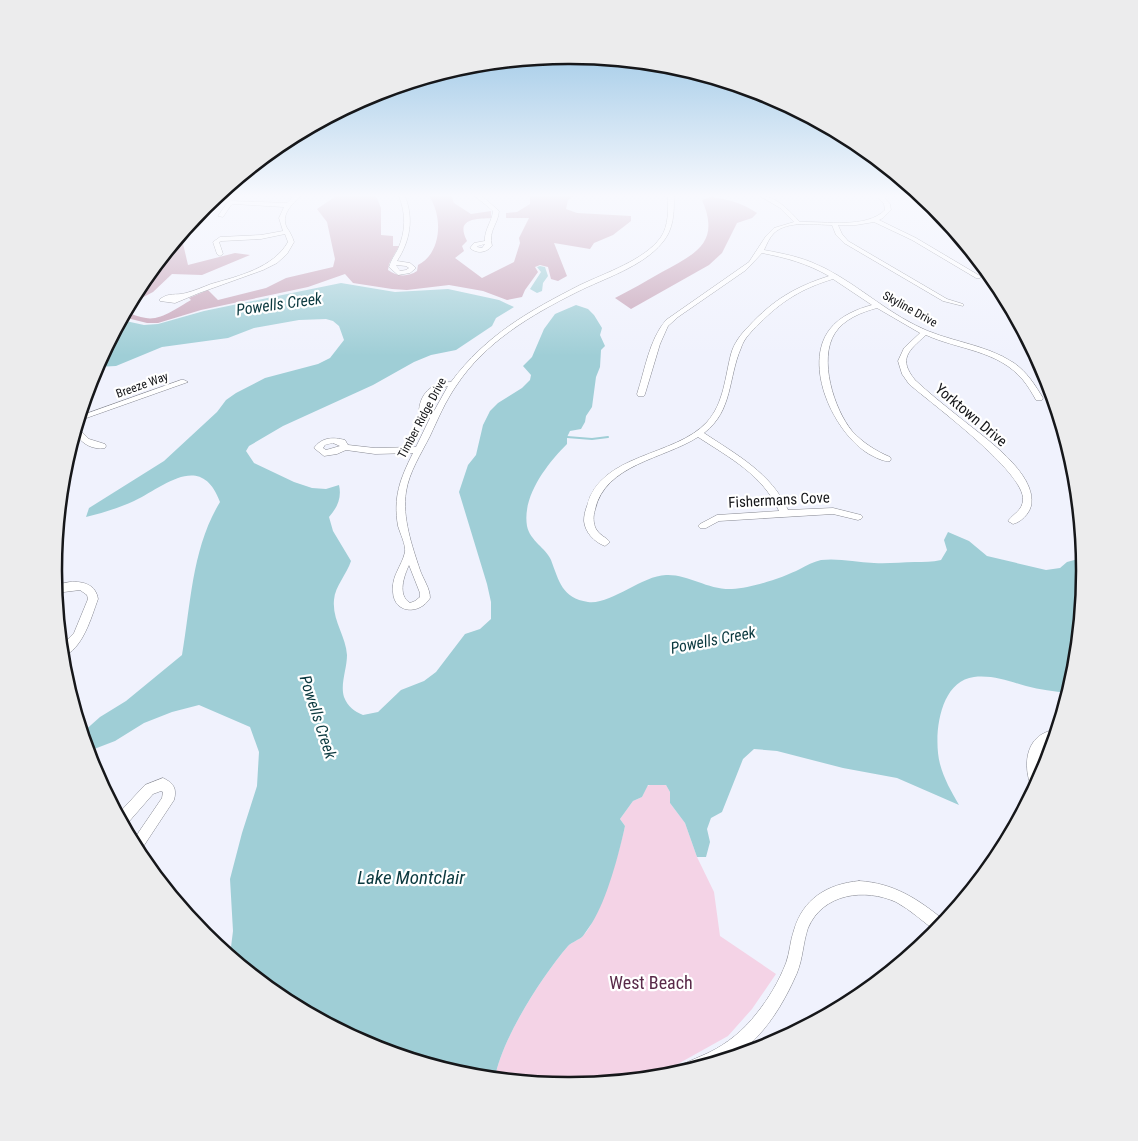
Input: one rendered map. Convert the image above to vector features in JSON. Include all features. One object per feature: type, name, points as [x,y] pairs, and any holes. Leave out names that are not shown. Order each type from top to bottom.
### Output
[{"type":"street","points":[[218,249],[220,254]]},
{"type":"street","points":[[186,296],[203,288],[249,274],[268,265],[287,249]]},
{"type":"street","points":[[393,262],[401,249]]},
{"type":"street","name":"Timber Ridge Drive","points":[[410,551],[401,571],[398,598],[400,602],[408,607],[418,605],[425,598],[425,593],[414,571],[410,551],[400,520],[399,500],[405,478],[418,450],[454,384],[482,351],[516,322],[638,259],[652,249]]},
{"type":"street","points":[[858,249],[945,300],[962,305]]},
{"type":"street","points":[[931,249],[978,277]]},
{"type":"street","points":[[641,394],[658,342],[666,325],[678,314],[750,264],[759,251]]},
{"type":"street","name":"Skyline Drive","points":[[759,251],[804,261],[925,332],[979,348],[1000,358],[1025,376],[1039,398]]},
{"type":"street","points":[[605,542],[591,530],[589,515],[592,498],[604,482],[619,472],[698,433],[708,426],[725,399],[736,352],[745,335],[782,298],[800,288],[833,277]]},
{"type":"street","points":[[878,305],[856,312],[832,331],[825,344],[823,363],[834,410],[839,420],[862,445],[887,459]]},
{"type":"street","name":"Yorktown Drive","points":[[925,332],[904,352],[902,362],[906,374],[912,382],[1001,457],[1017,474],[1025,489],[1027,504],[1022,515],[1013,521]]},
{"type":"street","name":"Breeze Way","points":[[86,417],[184,382]]},
{"type":"street","points":[[435,416],[423,413],[426,399],[436,386],[443,383],[454,384]]},
{"type":"street","points":[[698,433],[764,478],[779,497],[785,514]]},
{"type":"street","points":[[81,437],[88,443],[102,446]]},
{"type":"street","points":[[344,447],[375,451],[418,450]]},
{"type":"street","name":"Fishermans Cove","points":[[703,526],[717,518],[833,511],[858,517]]},
{"type":"street","points":[[63,588],[71,585],[85,586],[92,593],[93,599],[78,636],[68,646]]},
{"type":"street","points":[[1033,773],[1034,754],[1044,739],[1047,738]]},
{"type":"street","points":[[125,815],[149,789],[163,784],[170,790],[168,800],[141,841]]},
{"type":"street","points":[[722,1053],[732,1048],[749,1034],[764,1018],[788,975],[804,922],[812,908],[832,893],[855,887],[888,892],[913,904],[934,921]]},
{"type":"green space","name":"West Beach","points":[[656,783],[666,785],[670,792],[670,803],[685,823],[697,857],[714,892],[720,936],[776,974],[752,1009],[728,1036],[675,1065],[635,1073],[602,1076],[536,1076],[497,1072],[505,1046],[514,1027],[535,991],[568,946],[583,936],[590,927],[603,900],[614,868],[625,826],[620,819],[633,801],[642,797],[647,786]]},
{"type":"shaded area","points":[[178,249],[184,249],[188,265],[235,253],[250,255],[202,275],[172,274],[153,292],[143,297]]},
{"type":"shaded area","points":[[333,249],[397,249],[389,264],[388,270],[402,275],[417,271],[418,265],[426,259],[433,249],[463,249],[464,251],[455,258],[482,278],[514,262],[518,249],[556,249],[567,276],[558,281],[551,279],[548,267],[540,265],[535,267],[538,272],[522,297],[507,300],[483,291],[449,285],[407,290],[353,283],[345,274],[308,287],[201,310],[158,323],[147,323],[129,319],[132,314],[151,318],[169,313],[191,300],[189,298],[208,290],[218,300],[266,288],[286,278],[333,267],[335,259]]},
{"type":"shaded area","points":[[698,249],[724,249],[709,265],[631,309],[615,298],[633,289]]},
{"type":"water","points":[[537,267],[545,267],[548,276],[543,283],[542,291],[537,293],[530,289],[541,272]]},
{"type":"water","name":"Lake Montclair","points":[[341,283],[395,292],[448,289],[499,300],[514,307],[496,318],[492,326],[456,350],[431,355],[414,362],[373,385],[283,426],[249,446],[246,451],[254,463],[294,482],[312,488],[326,489],[339,485],[340,494],[338,502],[329,517],[333,531],[351,561],[335,595],[334,607],[347,655],[343,687],[344,697],[349,706],[363,715],[378,712],[401,690],[424,681],[436,672],[465,634],[480,629],[491,619],[491,602],[487,584],[459,492],[468,465],[476,455],[483,425],[490,411],[530,380],[531,375],[523,366],[532,357],[544,329],[555,314],[576,305],[588,309],[594,315],[602,328],[600,335],[605,346],[601,350],[600,367],[596,377],[592,407],[581,429],[570,431],[567,437],[567,444],[544,471],[532,492],[526,515],[527,526],[531,536],[549,556],[559,581],[572,597],[588,602],[597,602],[646,580],[666,575],[674,575],[723,589],[732,589],[767,582],[821,560],[879,563],[938,561],[941,560],[947,550],[944,540],[948,532],[969,541],[987,556],[1046,570],[1060,568],[1067,562],[1075,560],[1071,637],[1060,692],[988,677],[974,677],[962,681],[953,688],[941,712],[937,740],[940,764],[959,805],[897,778],[843,768],[777,751],[754,749],[743,759],[722,812],[711,818],[707,829],[710,842],[706,857],[697,857],[685,823],[670,803],[670,792],[666,785],[648,785],[642,797],[633,801],[620,819],[625,826],[612,876],[603,902],[592,923],[583,936],[568,946],[535,991],[514,1027],[505,1046],[497,1072],[438,1060],[406,1050],[345,1025],[288,992],[231,947],[233,931],[230,879],[257,786],[259,752],[250,727],[199,705],[172,712],[144,723],[115,741],[95,749],[88,728],[100,717],[126,701],[182,655],[198,557],[211,520],[220,502],[212,487],[203,478],[192,476],[181,477],[134,501],[86,517],[89,508],[164,461],[217,412],[226,400],[236,393],[265,378],[318,364],[330,358],[344,340],[339,326],[333,321],[326,319],[299,320],[254,328],[228,338],[162,347],[116,366],[106,367],[128,321],[144,325],[158,324],[204,311]]},
{"type":"waterway","points":[[567,437],[592,439],[608,437]]},
{"type":"water label","name":"Powells Creek","points":[[279,304]]},
{"type":"water label","name":"Powells Creek","points":[[713,640]]},
{"type":"water label","name":"Powells Creek","points":[[318,717]]}]
